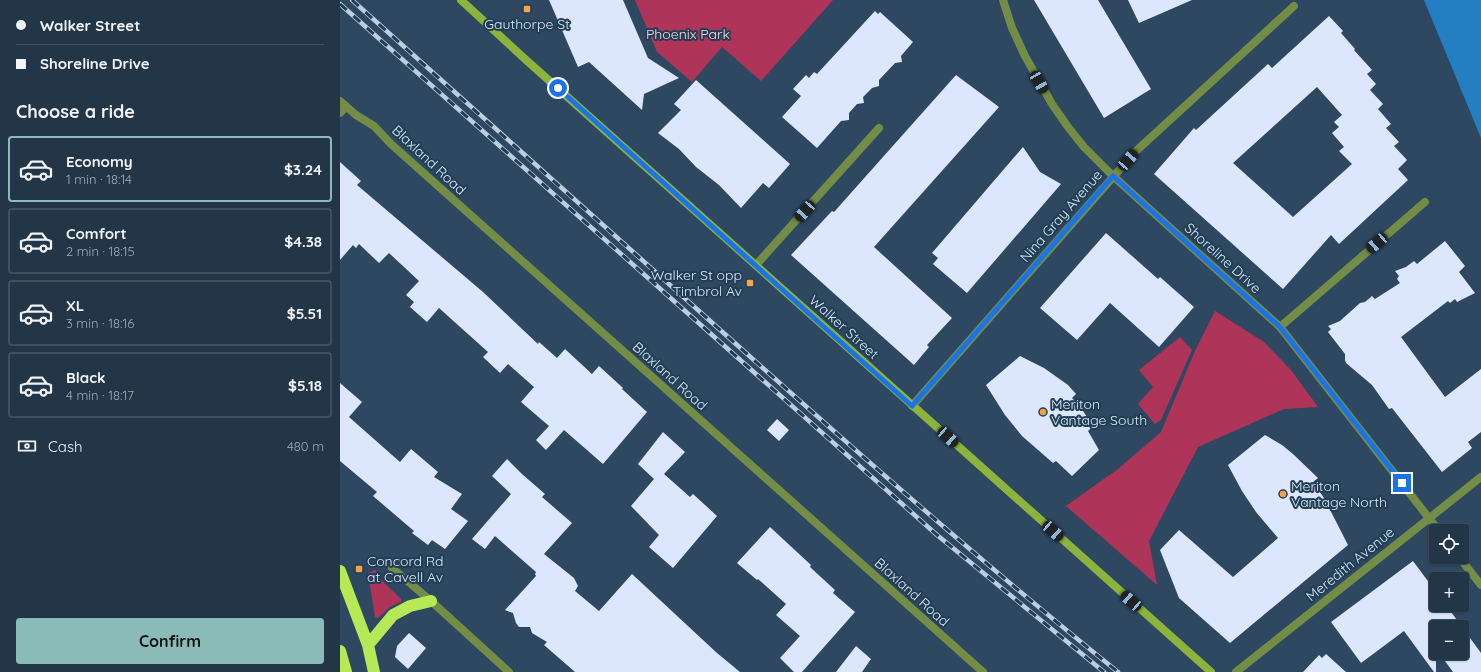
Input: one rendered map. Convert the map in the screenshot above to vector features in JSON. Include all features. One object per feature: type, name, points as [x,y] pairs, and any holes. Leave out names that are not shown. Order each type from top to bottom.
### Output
[{"type":"highway","points":[[340,571],[368,644],[374,672]]},
{"type":"highway","points":[[368,644],[393,615],[410,606],[431,601]]},
{"type":"highway","points":[[340,651],[345,671]]},
{"type":"street","name":"Walker Street","points":[[461,0],[912,406],[1211,672]]},
{"type":"street","name":"Shoreline Drive","points":[[1003,0],[1012,28],[1039,82],[1052,104],[1084,147],[1113,176],[1280,327],[1434,524]]},
{"type":"street","name":"Nina Gray Avenue","points":[[912,406],[1135,152],[1294,6]]},
{"type":"street","name":"Blaxland Road","points":[[342,107],[374,126],[391,144],[983,672]]},
{"type":"street","points":[[756,265],[879,128]]},
{"type":"street","points":[[1280,327],[1425,202]]},
{"type":"street","name":"Meredith Avenue","points":[[1236,672],[1481,477]]},
{"type":"street","points":[[1464,564],[1481,585]]},
{"type":"street","points":[[392,568],[431,601],[509,672]]},
{"type":"green space","name":"Phoenix Park","points":[[635,0],[833,0],[761,81],[722,47],[692,82],[657,52]]},
{"type":"green space","points":[[1215,311],[1264,342],[1291,370],[1318,407],[1284,409],[1198,447],[1149,541],[1157,585],[1066,506],[1118,469],[1161,432],[1195,351]]},
{"type":"green space","points":[[1180,337],[1192,350],[1161,420],[1155,424],[1138,404],[1153,387],[1139,370]]},
{"type":"green space","points":[[376,570],[378,577],[401,599],[401,602],[390,607],[378,618],[375,617],[368,573]]},
{"type":"water","points":[[1424,0],[1481,0],[1481,138]]},
{"type":"building","points":[[549,0],[623,0],[648,58],[679,78],[644,94],[642,110],[589,62],[578,67]]},
{"type":"building","points":[[1034,0],[1098,0],[1151,89],[1104,118]]},
{"type":"building","points":[[1128,0],[1192,0],[1139,23]]},
{"type":"building","points":[[875,11],[878,14],[880,12],[913,42],[901,56],[902,62],[895,63],[879,80],[879,86],[872,88],[863,97],[864,103],[857,104],[849,113],[849,120],[841,121],[817,148],[782,117],[801,96],[793,89],[806,75],[809,78],[814,72],[817,74]]},
{"type":"building","points":[[1329,16],[1343,31],[1341,33],[1355,49],[1354,50],[1372,70],[1367,74],[1376,84],[1370,90],[1383,104],[1378,109],[1391,124],[1386,128],[1399,142],[1394,146],[1407,160],[1398,169],[1408,180],[1339,244],[1331,235],[1283,289],[1154,174],[1194,128],[1196,130],[1268,64],[1272,68]],"holes":[[[1317,87],[1342,115],[1334,122],[1339,127],[1332,133],[1344,147],[1339,151],[1352,164],[1293,217],[1233,163]]]},
{"type":"building","points":[[956,75],[999,107],[874,247],[952,318],[927,345],[929,347],[914,365],[791,255],[832,211],[834,212]]},
{"type":"building","points":[[696,80],[790,164],[769,188],[763,183],[741,208],[719,185],[696,167],[679,149],[658,133],[681,110],[674,104]]},
{"type":"building","points":[[1023,147],[1040,172],[1061,184],[967,293],[933,264],[938,258],[932,253]]},
{"type":"building","points":[[340,162],[361,181],[357,185],[483,292],[538,344],[539,342],[557,358],[565,349],[592,374],[599,366],[647,412],[603,464],[564,430],[546,450],[536,440],[549,426],[521,402],[534,387],[508,364],[500,373],[483,357],[488,352],[439,308],[427,322],[410,307],[414,302],[406,295],[419,281],[389,253],[379,263],[359,244],[356,248],[353,245],[340,260]]},
{"type":"building","points":[[1106,233],[1158,279],[1160,277],[1194,307],[1159,347],[1110,303],[1077,340],[1040,308]]},
{"type":"building","points":[[1445,241],[1465,266],[1459,272],[1475,293],[1457,302],[1455,299],[1450,303],[1448,301],[1401,337],[1445,397],[1481,369],[1481,432],[1468,442],[1472,448],[1442,472],[1392,408],[1389,409],[1372,385],[1346,363],[1345,354],[1328,332],[1331,329],[1328,326],[1340,321],[1360,303],[1365,302],[1372,296],[1375,299],[1400,283],[1397,279],[1399,276],[1395,271],[1406,267],[1414,261],[1417,264]]},
{"type":"building","name":"Meriton Vantage South","points":[[1020,356],[1044,368],[1068,385],[1076,394],[1072,398],[1093,426],[1088,431],[1099,450],[1072,476],[1056,461],[1053,463],[1022,436],[1005,415],[986,385]]},
{"type":"building","points":[[340,383],[362,402],[349,417],[400,462],[411,449],[438,472],[434,477],[462,494],[451,509],[468,521],[445,549],[432,540],[428,545],[412,533],[414,531],[373,496],[377,492],[340,461]]},
{"type":"building","points":[[777,419],[789,430],[779,441],[767,430]]},
{"type":"building","points":[[663,432],[685,452],[664,474],[690,497],[693,494],[717,516],[673,568],[649,547],[659,535],[631,506],[654,479],[638,464]]},
{"type":"building","points":[[1265,435],[1282,445],[1318,478],[1313,482],[1324,498],[1348,545],[1230,643],[1179,598],[1160,550],[1179,530],[1233,577],[1278,538],[1256,512],[1242,491],[1228,465]]},
{"type":"building","points":[[507,459],[545,494],[542,497],[572,523],[544,554],[574,578],[578,586],[575,591],[599,611],[632,574],[717,653],[740,672],[575,672],[544,645],[547,642],[532,633],[530,627],[519,627],[513,613],[505,610],[536,576],[536,572],[495,536],[485,549],[472,539],[511,494],[492,476]]},
{"type":"building","points":[[770,527],[811,565],[810,567],[835,590],[833,593],[855,612],[802,672],[794,672],[780,658],[800,636],[776,615],[786,604],[758,579],[757,580],[737,563]]},
{"type":"building","points":[[1413,561],[1429,583],[1429,612],[1451,612],[1457,620],[1429,620],[1429,660],[1436,660],[1436,672],[1434,672],[1404,631],[1361,663],[1331,622]]},
{"type":"building","points":[[409,633],[426,648],[408,669],[395,657],[397,646]]},
{"type":"building","points":[[1469,637],[1481,653],[1481,672],[1453,672],[1444,660],[1469,660]]},
{"type":"building","points":[[856,646],[871,659],[862,672],[836,672]]},
{"type":"building","points":[[1326,654],[1346,672],[1303,672],[1319,655],[1322,658]]},
{"type":"railway","points":[[352,0],[866,459],[966,546],[1118,672]]},
{"type":"railway","points":[[340,4],[937,535],[1104,672]]},
{"type":"place","name":"Gauthorpe St","points":[[527,9]]},
{"type":"place","name":"Walker St opp Timbrol Av","points":[[750,283]]},
{"type":"place","name":"Meriton Vantage South","points":[[1043,412]]},
{"type":"place","name":"Meriton Vantage North","points":[[1283,494]]},
{"type":"place","name":"Concord Rd at Cavell Av","points":[[359,569]]},
{"type":"route","points":[[558,88],[912,406],[1113,176],[1280,327],[1402,483]]}]
